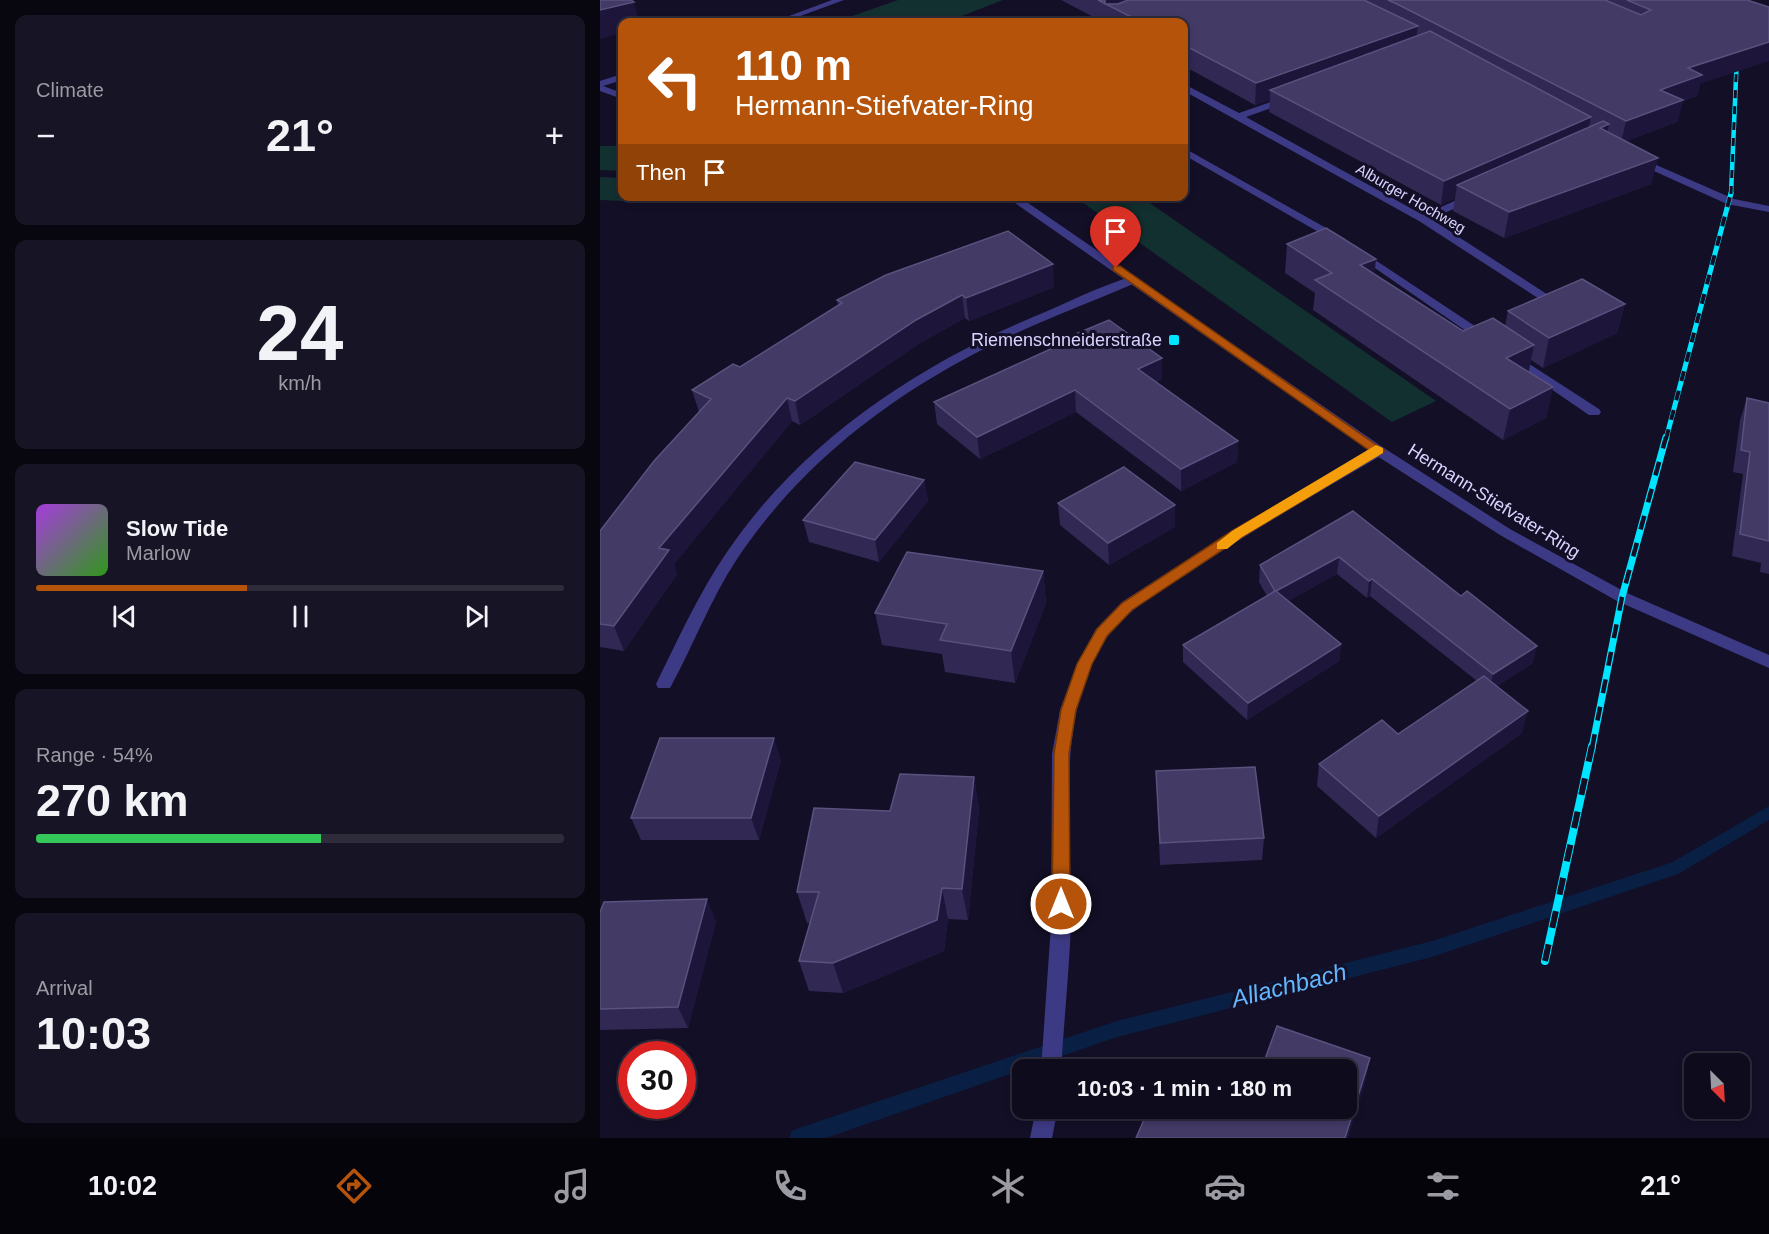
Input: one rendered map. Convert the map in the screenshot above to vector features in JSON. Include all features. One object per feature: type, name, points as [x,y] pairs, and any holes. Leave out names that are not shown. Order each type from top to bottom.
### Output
[{"type":"street","points":[[788,18],[840,0]]},
{"type":"street","points":[[618,79],[600,86],[610,94],[618,95]]},
{"type":"street","name":"Alburger Hochweg","points":[[1188,89],[1423,219],[1553,302],[1533,312]]},
{"type":"street","points":[[1237,117],[1293,97]]},
{"type":"street","points":[[1188,153],[1348,244],[1594,412]]},
{"type":"street","points":[[1626,154],[1700,190],[1731,202],[1769,209]]},
{"type":"street","points":[[1423,219],[1485,192]]},
{"type":"street","name":"Hermann-Stiefvater-Ring","points":[[1017,201],[1379,451],[1505,532],[1578,574],[1651,611],[1769,662]]},
{"type":"street","points":[[664,684],[704,604],[742,541],[786,486],[844,435],[900,391],[971,351],[1134,280]]},
{"type":"street","points":[[1052,1059],[1059,956],[1061,754],[1068,710],[1085,664],[1102,633],[1127,606],[1237,534],[1379,451]]},
{"type":"street","points":[[1041,1138],[1045,1119]]},
{"type":"green space","points":[[898,0],[1003,0],[962,16],[965,18],[846,18]]},
{"type":"green space","points":[[600,146],[618,146],[618,171],[600,170]]},
{"type":"green space","points":[[600,177],[618,178],[618,201],[600,200]]},
{"type":"green space","points":[[1081,201],[1147,201],[1436,401],[1392,422]]},
{"type":"building","points":[[600,0],[631,0],[634,2],[600,10]]},
{"type":"building","points":[[1128,0],[1364,0],[1418,26],[1256,83],[1188,47],[1188,18],[1133,18],[1106,4],[1118,4]]},
{"type":"building","points":[[1388,0],[1605,0],[1641,15],[1651,10],[1627,0],[1747,0],[1769,7],[1769,42],[1688,68],[1702,75],[1660,90],[1683,100],[1626,121]]},
{"type":"building","points":[[1430,31],[1591,117],[1444,181],[1270,90]]},
{"type":"building","points":[[1603,121],[1609,124],[1600,128],[1658,158],[1509,212],[1457,185]]},
{"type":"building","points":[[1326,228],[1376,259],[1360,265],[1463,331],[1493,318],[1534,345],[1506,358],[1553,387],[1510,409],[1315,280],[1332,273],[1287,244]]},
{"type":"building","points":[[1008,231],[1053,264],[966,298],[962,295],[916,320],[795,401],[787,398],[659,548],[669,550],[614,626],[600,624],[600,531],[654,461],[711,399],[692,390],[733,364],[740,367],[842,303],[837,300],[886,275]]},
{"type":"building","points":[[1582,279],[1625,304],[1549,338],[1508,311]]},
{"type":"building","points":[[1109,320],[1162,358],[1138,369],[1238,441],[1181,469],[1075,390],[977,437],[934,402],[1053,348],[1049,345]]},
{"type":"building","points":[[1747,398],[1769,403],[1769,541],[1740,534],[1750,452],[1741,450]]},
{"type":"building","points":[[855,462],[924,480],[875,540],[803,520]]},
{"type":"building","points":[[1124,467],[1175,505],[1108,543],[1058,503]]},
{"type":"building","points":[[1353,511],[1461,596],[1467,591],[1537,646],[1493,674],[1372,579],[1369,581],[1339,557],[1276,591],[1341,644],[1248,703],[1183,645],[1275,591],[1260,565]]},
{"type":"building","points":[[907,552],[1043,571],[1011,651],[940,640],[947,624],[875,613]]},
{"type":"building","points":[[1484,676],[1528,711],[1379,816],[1319,764],[1382,720],[1398,734]]},
{"type":"building","points":[[660,738],[774,738],[751,818],[631,818]]},
{"type":"building","points":[[1255,767],[1264,838],[1160,843],[1156,771]]},
{"type":"building","points":[[900,774],[974,777],[962,889],[942,888],[937,920],[833,963],[799,961],[819,892],[797,892],[814,808],[890,811]]},
{"type":"building","points":[[707,899],[678,1007],[600,1009],[600,912],[604,902]]},
{"type":"building","points":[[1277,1026],[1370,1058],[1357,1100],[1357,1059],[1265,1059]]},
{"type":"building","points":[[1144,1119],[1351,1119],[1345,1138],[1136,1138]]},
{"type":"waterway","name":"Allachbach","points":[[799,1138],[1117,1029],[1432,949],[1678,867],[1769,812]]},
{"type":"railway","points":[[1731,194],[1737,55]]},
{"type":"railway","points":[[1666,439],[1731,193]]},
{"type":"railway","points":[[1592,748],[1622,597],[1666,437]]},
{"type":"railway","points":[[1545,961],[1592,746]]},
{"type":"slow traffic","points":[[1222,546],[1237,534],[1379,451],[1376,449]]},
{"type":"place","name":"Riemenschneiderstraße","points":[[1174,340]]},
{"type":"route","points":[[1061,904],[1061,754],[1068,710],[1085,664],[1102,633],[1127,606],[1233,539],[1237,534],[1379,451],[1116,268]]}]
